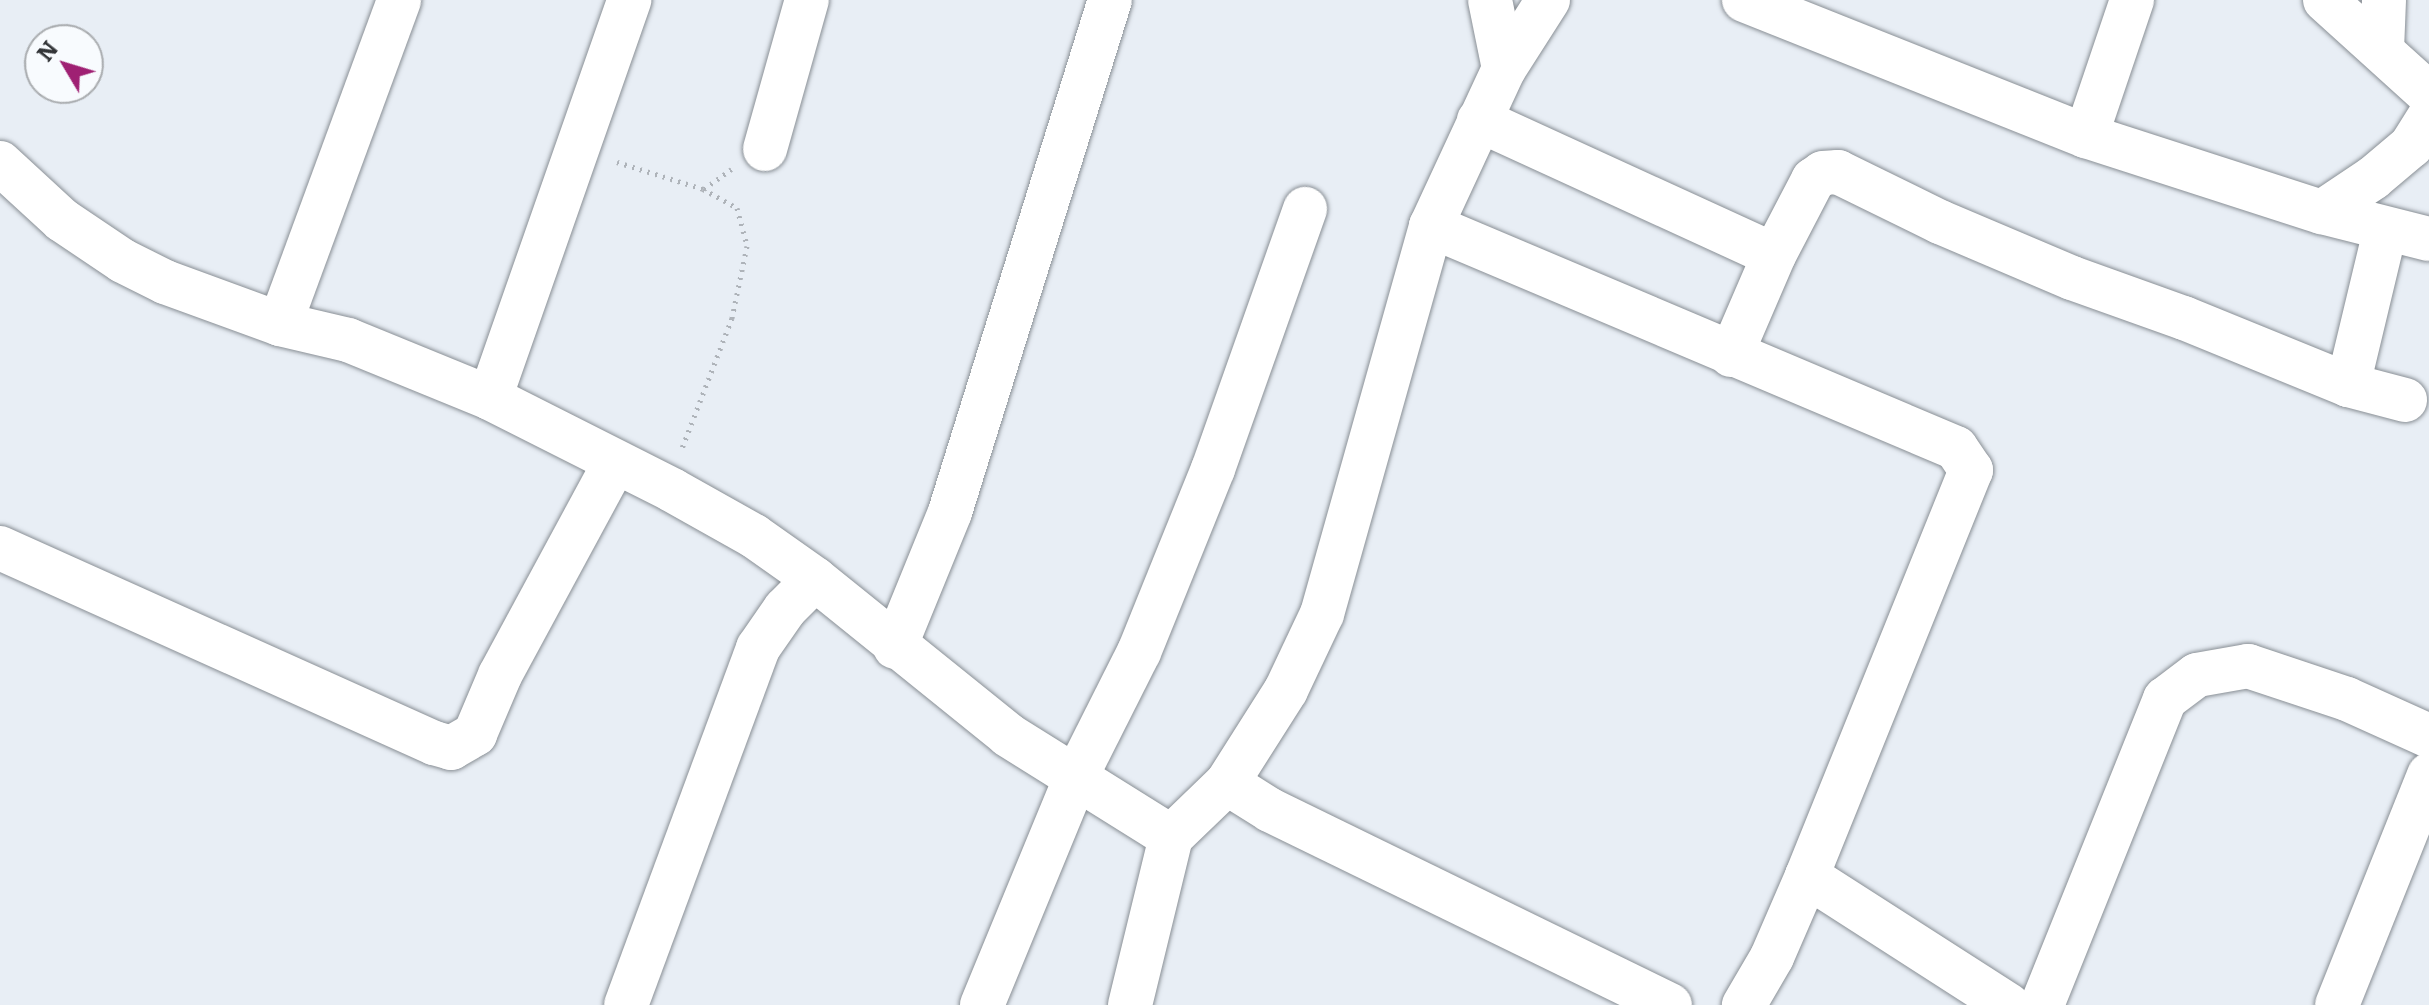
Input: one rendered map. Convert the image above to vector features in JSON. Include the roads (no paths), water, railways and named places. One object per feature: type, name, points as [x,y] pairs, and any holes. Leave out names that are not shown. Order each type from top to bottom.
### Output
[{"type":"street","points":[[280,324],[399,0]]},
{"type":"street","points":[[382,46],[433,0]]},
{"type":"street","points":[[490,398],[629,0]]},
{"type":"street","points":[[765,149],[807,0]]},
{"type":"street","points":[[895,647],[950,512],[1110,0]]},
{"type":"street","points":[[1490,0],[1504,69]]},
{"type":"street","points":[[1130,1005],[1171,837],[1227,783],[1286,690],[1322,614],[1431,226],[1504,69],[1548,0]]},
{"type":"street","points":[[1744,0],[2086,136],[2385,231],[2429,239]]},
{"type":"street","points":[[2086,136],[2132,0]]},
{"type":"street","points":[[2325,0],[2429,94]]},
{"type":"street","points":[[2382,50],[2384,0]]},
{"type":"street","points":[[2322,212],[2373,178],[2411,146],[2429,117]]},
{"type":"street","points":[[1479,120],[1774,255]]},
{"type":"street","points":[[0,163],[62,220],[123,261],[165,282],[280,324],[348,340],[490,398],[672,490],[754,536],[815,579],[895,647],[1008,735],[1171,837]]},
{"type":"street","points":[[1731,355],[1774,255],[1813,180],[1823,173],[1838,172],[1940,222],[2072,278],[2184,318],[2348,385],[2405,400]]},
{"type":"street","points":[[982,1005],[1076,777],[1139,652],[1259,344],[1305,209]]},
{"type":"street","points":[[1431,226],[1956,448],[1971,470],[1807,876],[1772,957],[1744,1005]]},
{"type":"street","points":[[2348,385],[2385,231]]},
{"type":"street","points":[[0,548],[451,748],[475,734],[500,675],[615,462]]},
{"type":"street","points":[[626,1005],[758,648],[785,609],[815,579]]},
{"type":"street","points":[[2042,1005],[2165,699],[2197,675],[2248,666],[2347,699],[2429,736]]},
{"type":"street","points":[[2337,1005],[2429,775]]},
{"type":"street","points":[[1227,783],[1270,810],[1618,993],[1670,1005]]},
{"type":"street","points":[[1807,876],[2008,1005]]}]
